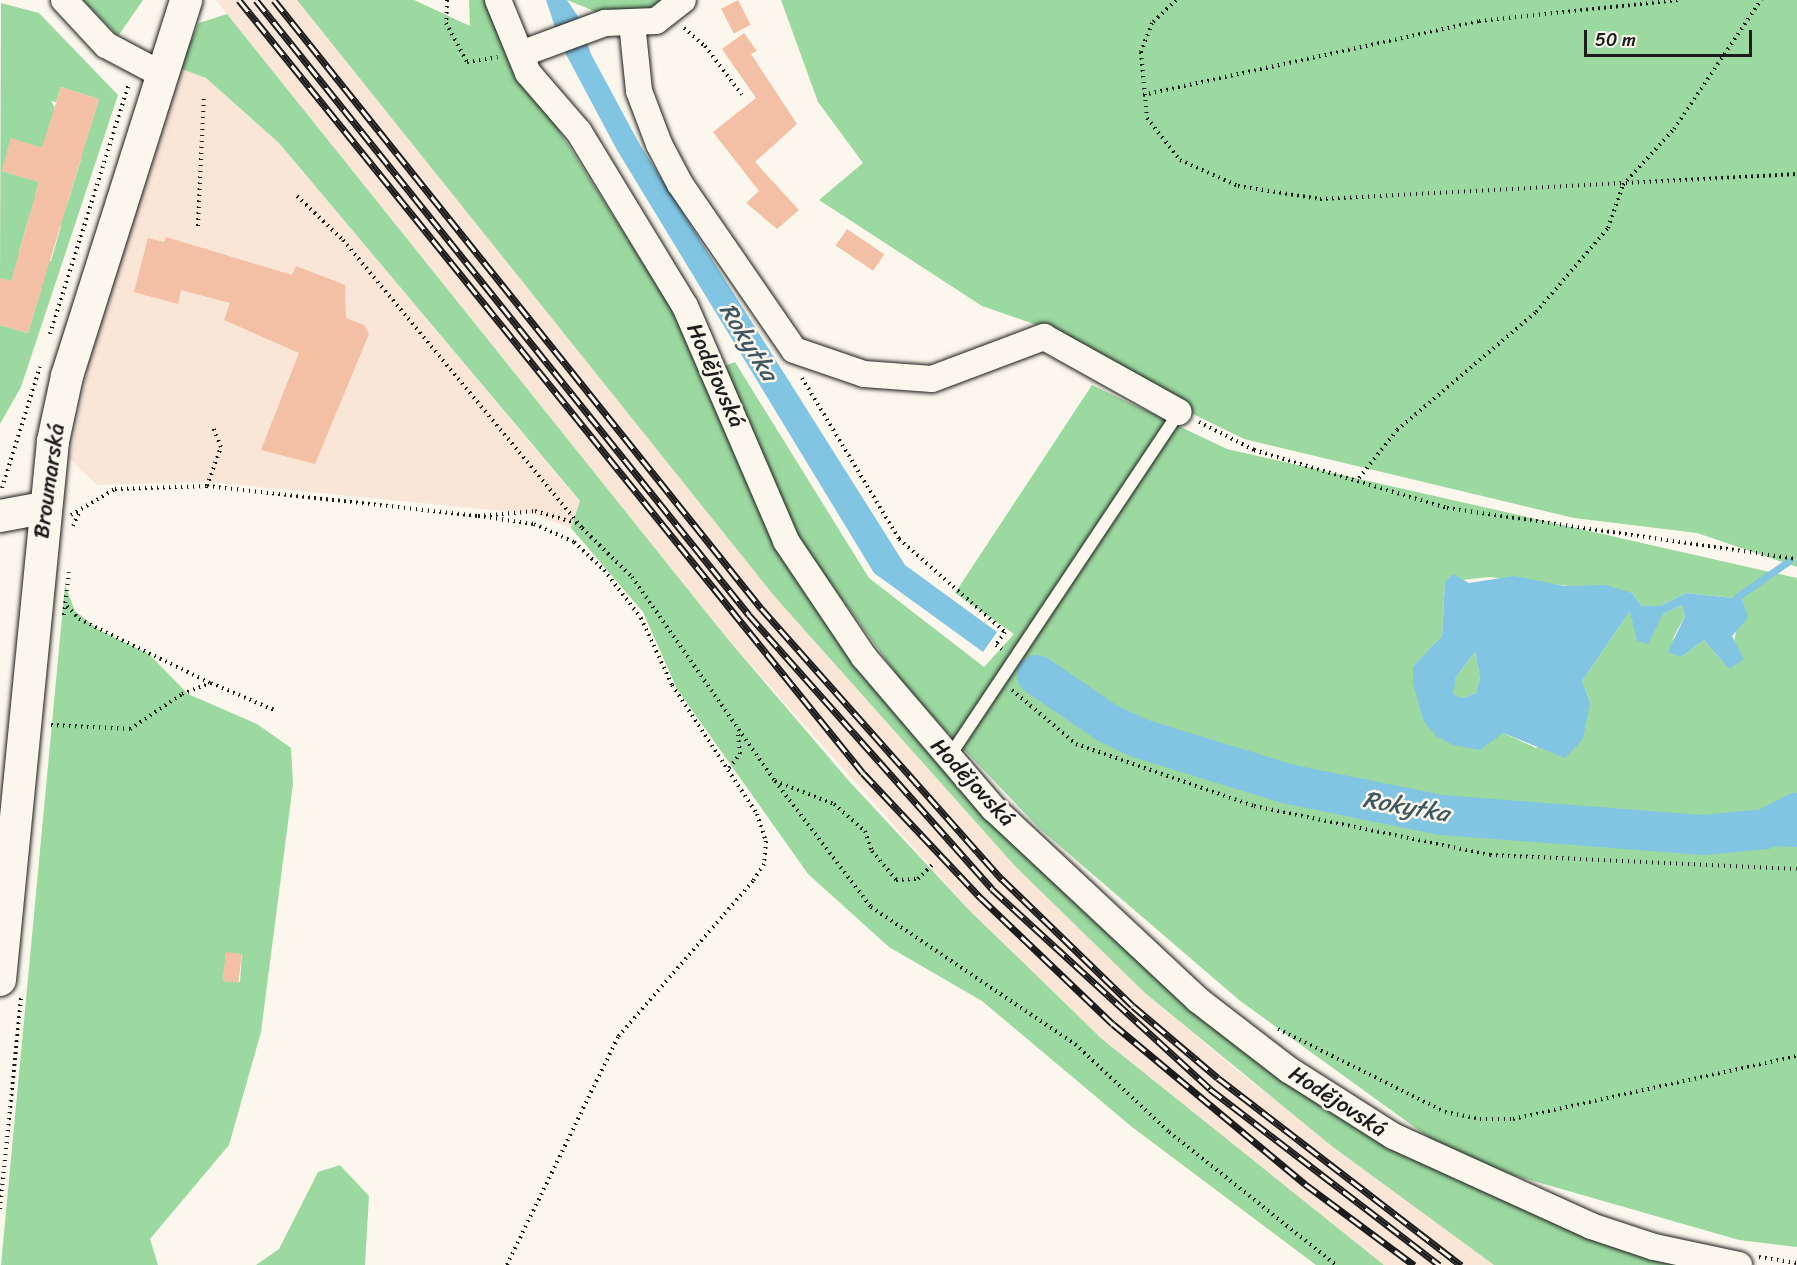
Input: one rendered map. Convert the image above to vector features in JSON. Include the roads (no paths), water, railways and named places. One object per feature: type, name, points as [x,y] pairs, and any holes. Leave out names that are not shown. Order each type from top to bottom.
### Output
[{"type":"street","points":[[64,0],[106,45],[161,74]]},
{"type":"street","name":"Broumarská","points":[[11,986],[23,722],[42,519],[67,376],[186,0]]},
{"type":"street","name":"Hodějovská","points":[[498,0],[521,54],[542,94],[579,132],[686,306],[786,541],[864,657],[994,809],[1198,1000],[1289,1070],[1393,1136],[1490,1184],[1654,1247],[1747,1260]]},
{"type":"street","points":[[521,54],[590,28],[632,23],[676,8]]},
{"type":"street","points":[[632,23],[639,90],[659,144],[680,184],[794,350],[864,374],[932,379],[1044,336],[1179,412]]},
{"type":"street","points":[[0,516],[42,519]]},
{"type":"lane","points":[[949,756],[1179,412]]},
{"type":"water","points":[[546,0],[567,0],[579,18],[591,54],[640,145],[905,565],[997,632],[983,652],[874,573],[617,150],[561,45]]},
{"type":"water","points":[[1453,574],[1469,583],[1514,576],[1565,586],[1606,585],[1632,593],[1642,606],[1660,606],[1686,593],[1742,599],[1748,618],[1732,636],[1744,659],[1729,669],[1704,640],[1681,657],[1668,652],[1685,616],[1682,605],[1663,614],[1648,644],[1637,641],[1630,611],[1582,681],[1590,702],[1583,739],[1565,758],[1503,733],[1480,750],[1453,745],[1436,736],[1423,720],[1413,683],[1413,666],[1442,636],[1445,582]],"holes":[[[1475,652],[1480,678],[1476,693],[1462,698],[1453,694],[1456,677]]]},
{"type":"water","points":[[1783,815],[1797,825],[1797,847],[1723,845],[1709,828]]},
{"type":"waterway","points":[[1737,597],[1789,561]]},
{"type":"waterway","name":"Rokytka","points":[[1037,675],[1107,723],[1142,739],[1288,784],[1442,815],[1704,835],[1765,829],[1797,813]]},
{"type":"railway","points":[[239,0],[863,773],[981,898],[1113,1024],[1305,1184],[1414,1265]]},
{"type":"railway","points":[[256,0],[749,615],[992,889],[1210,1089],[1439,1265]]},
{"type":"railway","points":[[274,0],[761,608],[1002,879],[1133,1006],[1218,1078],[1461,1265]]}]
